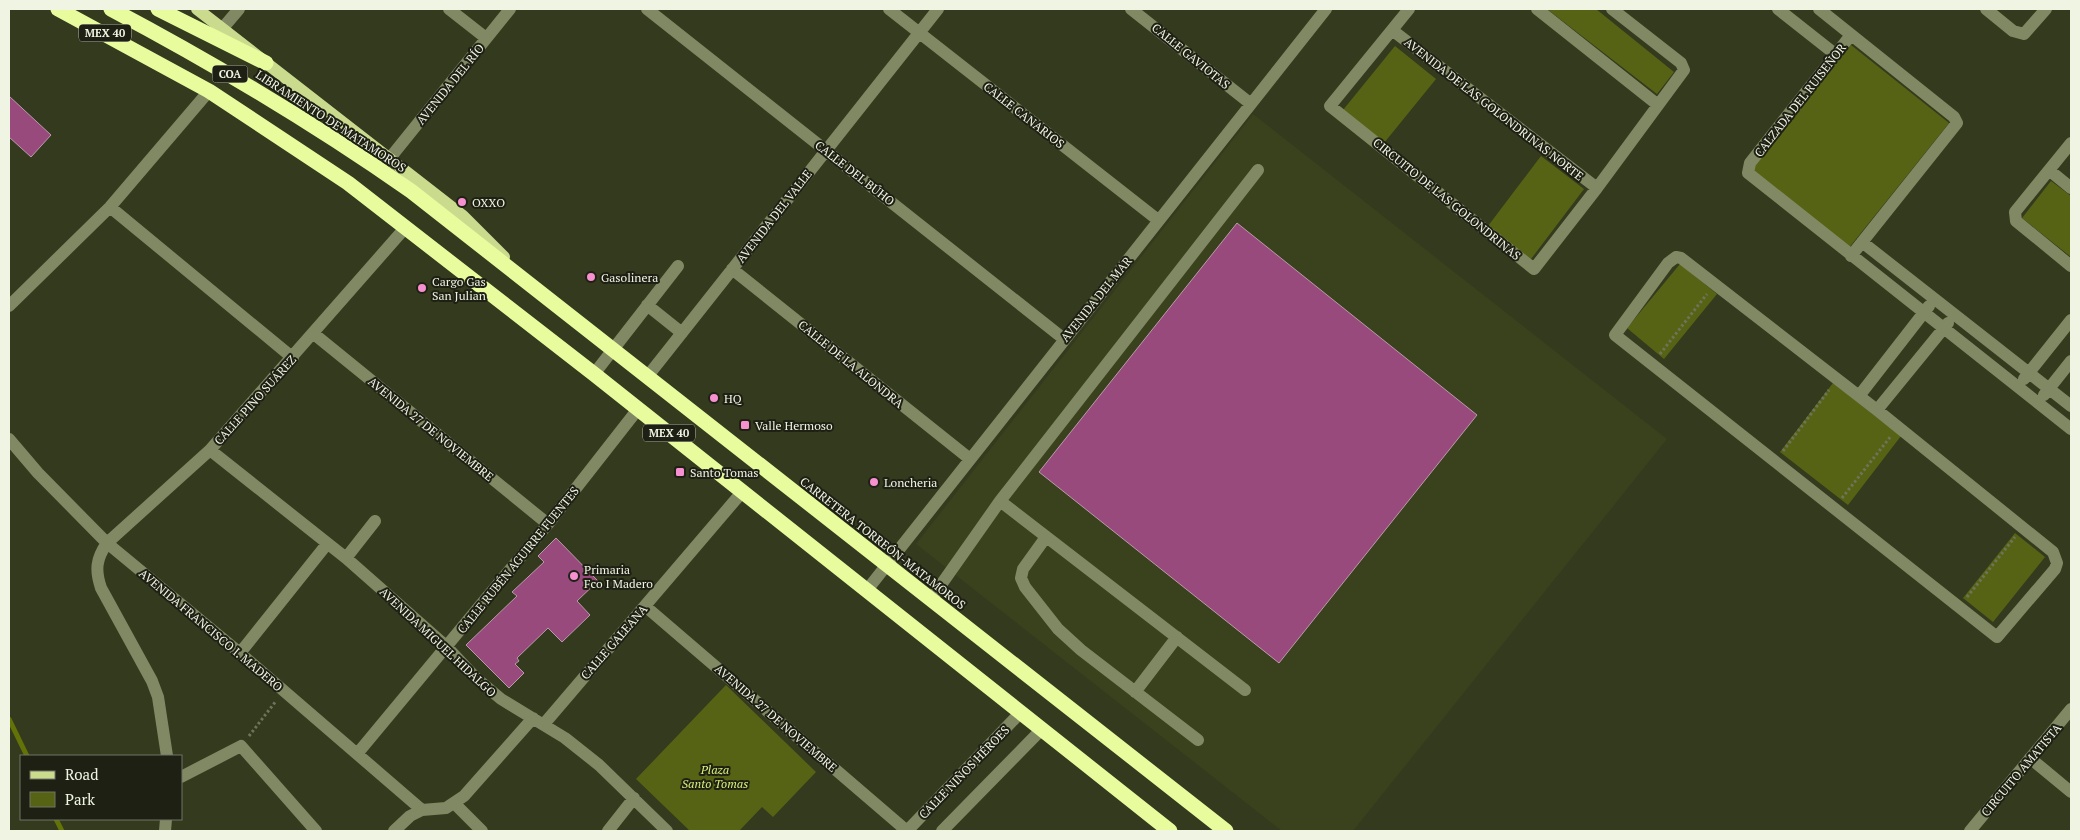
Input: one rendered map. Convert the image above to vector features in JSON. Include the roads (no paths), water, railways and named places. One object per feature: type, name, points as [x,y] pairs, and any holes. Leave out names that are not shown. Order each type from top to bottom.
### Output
[{"type":"highway","name":"MEX 40","points":[[58,9],[209,91],[341,178],[743,491],[1170,831]]},
{"type":"highway","name":"LIBRAMIENTO DE MATAMOROS","points":[[111,9],[248,84],[346,146],[411,191],[522,278]]},
{"type":"highway","points":[[158,9],[266,63]]},
{"type":"highway","name":"CARRETERA TORREÓN-MATAMOROS","points":[[522,278],[1226,831]]},
{"type":"main road","points":[[197,9],[463,216],[522,278]]},
{"type":"street","points":[[222,29],[239,9]]},
{"type":"street","points":[[449,9],[486,38]]},
{"type":"street","name":"AVENIDA DEL RÍO","points":[[390,158],[510,9]]},
{"type":"street","name":"CALLE DEL BÚHO","points":[[647,9],[1064,339]]},
{"type":"street","name":"CALLE CANARIOS","points":[[889,9],[1158,220]]},
{"type":"street","name":"AVENIDA DEL VALLE","points":[[648,377],[938,9]]},
{"type":"street","name":"CALLE GAVIOTAS","points":[[1131,9],[1251,104]]},
{"type":"street","name":"AVENIDA DEL MAR","points":[[867,590],[1326,9]]},
{"type":"street","name":"CIRCUITO DE LAS GOLONDRINAS","points":[[1409,9],[1330,106],[1534,269],[1682,74],[1683,67],[1612,9]]},
{"type":"street","points":[[1537,9],[1658,105]]},
{"type":"street","points":[[1778,9],[1835,54]]},
{"type":"street","points":[[1819,9],[1851,34]]},
{"type":"street","points":[[1986,9],[2013,31],[2024,34],[2046,9]]},
{"type":"street","name":"AVENIDA DE LAS GOLONDRINAS NORTE","points":[[1392,30],[1597,188]]},
{"type":"street","name":"CALZADA DEL RUISEÑOR","points":[[1850,256],[1957,123],[1954,117],[1851,34],[1748,168],[1752,178],[1850,256],[1924,312],[2071,429]]},
{"type":"street","points":[[9,306],[110,207],[209,91]]},
{"type":"street","points":[[2071,143],[2015,212],[2014,216],[2016,221],[2071,266]]},
{"type":"street","points":[[931,599],[1000,501],[1258,170]]},
{"type":"street","points":[[2049,170],[2071,188]]},
{"type":"street","points":[[110,207],[293,358]]},
{"type":"street","name":"CALLE PINO SUÁREZ","points":[[167,755],[158,697],[152,681],[101,588],[96,574],[97,563],[107,543],[210,450],[293,358],[405,228]]},
{"type":"street","points":[[1862,242],[2071,406]]},
{"type":"street","points":[[1676,257],[1681,258],[1859,396],[2053,552],[2056,557],[2054,569],[1998,637],[1615,335],[1668,263],[1676,257]]},
{"type":"street","points":[[594,374],[678,266]]},
{"type":"street","name":"CALLE DE LA ALONDRA","points":[[732,269],[970,459]]},
{"type":"street","points":[[1859,396],[1935,298]]},
{"type":"street","points":[[647,305],[682,333]]},
{"type":"street","points":[[1877,410],[1954,314]]},
{"type":"street","points":[[2018,387],[2071,320]]},
{"type":"street","name":"AVENIDA 27 DE NOVIEMBRE","points":[[314,334],[548,524]]},
{"type":"street","points":[[2038,403],[2071,361]]},
{"type":"street","name":"CALLE RUBÉN AGUIRRE FUENTES","points":[[357,754],[447,648],[548,524],[638,409]]},
{"type":"street","name":"AVENIDA FRANCISCO I. MADERO","points":[[9,439],[38,473],[107,543],[240,653],[422,810]]},
{"type":"street","name":"AVENIDA MIGUEL HIDALGO","points":[[210,450],[346,558],[501,699],[538,721],[599,765],[667,831]]},
{"type":"street","name":"CALLE GALEANA","points":[[394,831],[410,816],[422,810],[446,808],[474,786],[538,721],[645,606],[743,491]]},
{"type":"street","points":[[1000,501],[1245,690]]},
{"type":"street","points":[[346,558],[375,521]]},
{"type":"street","points":[[1046,536],[1023,569],[1021,578],[1025,588],[1068,639],[1198,740]]},
{"type":"street","points":[[240,653],[327,544]]},
{"type":"street","name":"AVENIDA 27 DE NOVIEMBRE","points":[[645,606],[907,831]]},
{"type":"street","points":[[1135,692],[1177,637]]},
{"type":"street","name":"CIRCUITO AMATISTA","points":[[1970,831],[2071,709]]},
{"type":"street","name":"CALLE NIÑOS HÉROES","points":[[907,831],[1021,712]]},
{"type":"street","name":"CALLE NIÑOS HÉROES","points":[[942,831],[1042,729]]},
{"type":"street","points":[[182,776],[241,746],[316,831]]},
{"type":"street","points":[[2030,758],[2071,792]]},
{"type":"street","points":[[608,831],[634,798]]},
{"type":"street","points":[[454,803],[482,831]]},
{"type":"waterway","points":[[9,719],[27,755]]},
{"type":"waterway","points":[[56,820],[62,831]]},
{"type":"place","name":"OXXO","points":[[462,202]]},
{"type":"place","name":"Gasolinera","points":[[591,277]]},
{"type":"place","name":"Cargo Gas San Julian","points":[[422,288]]},
{"type":"place","name":"HQ","points":[[714,398]]},
{"type":"place","name":"Valle Hermoso","points":[[745,425]]},
{"type":"place","name":"Santo Tomas","points":[[680,472]]},
{"type":"place","name":"Loncheria","points":[[874,482]]},
{"type":"place","name":"Primaria Fco I Madero","points":[[574,576]]},
{"type":"park label","name":"Plaza Santo Tomas","points":[[715,776]]}]
